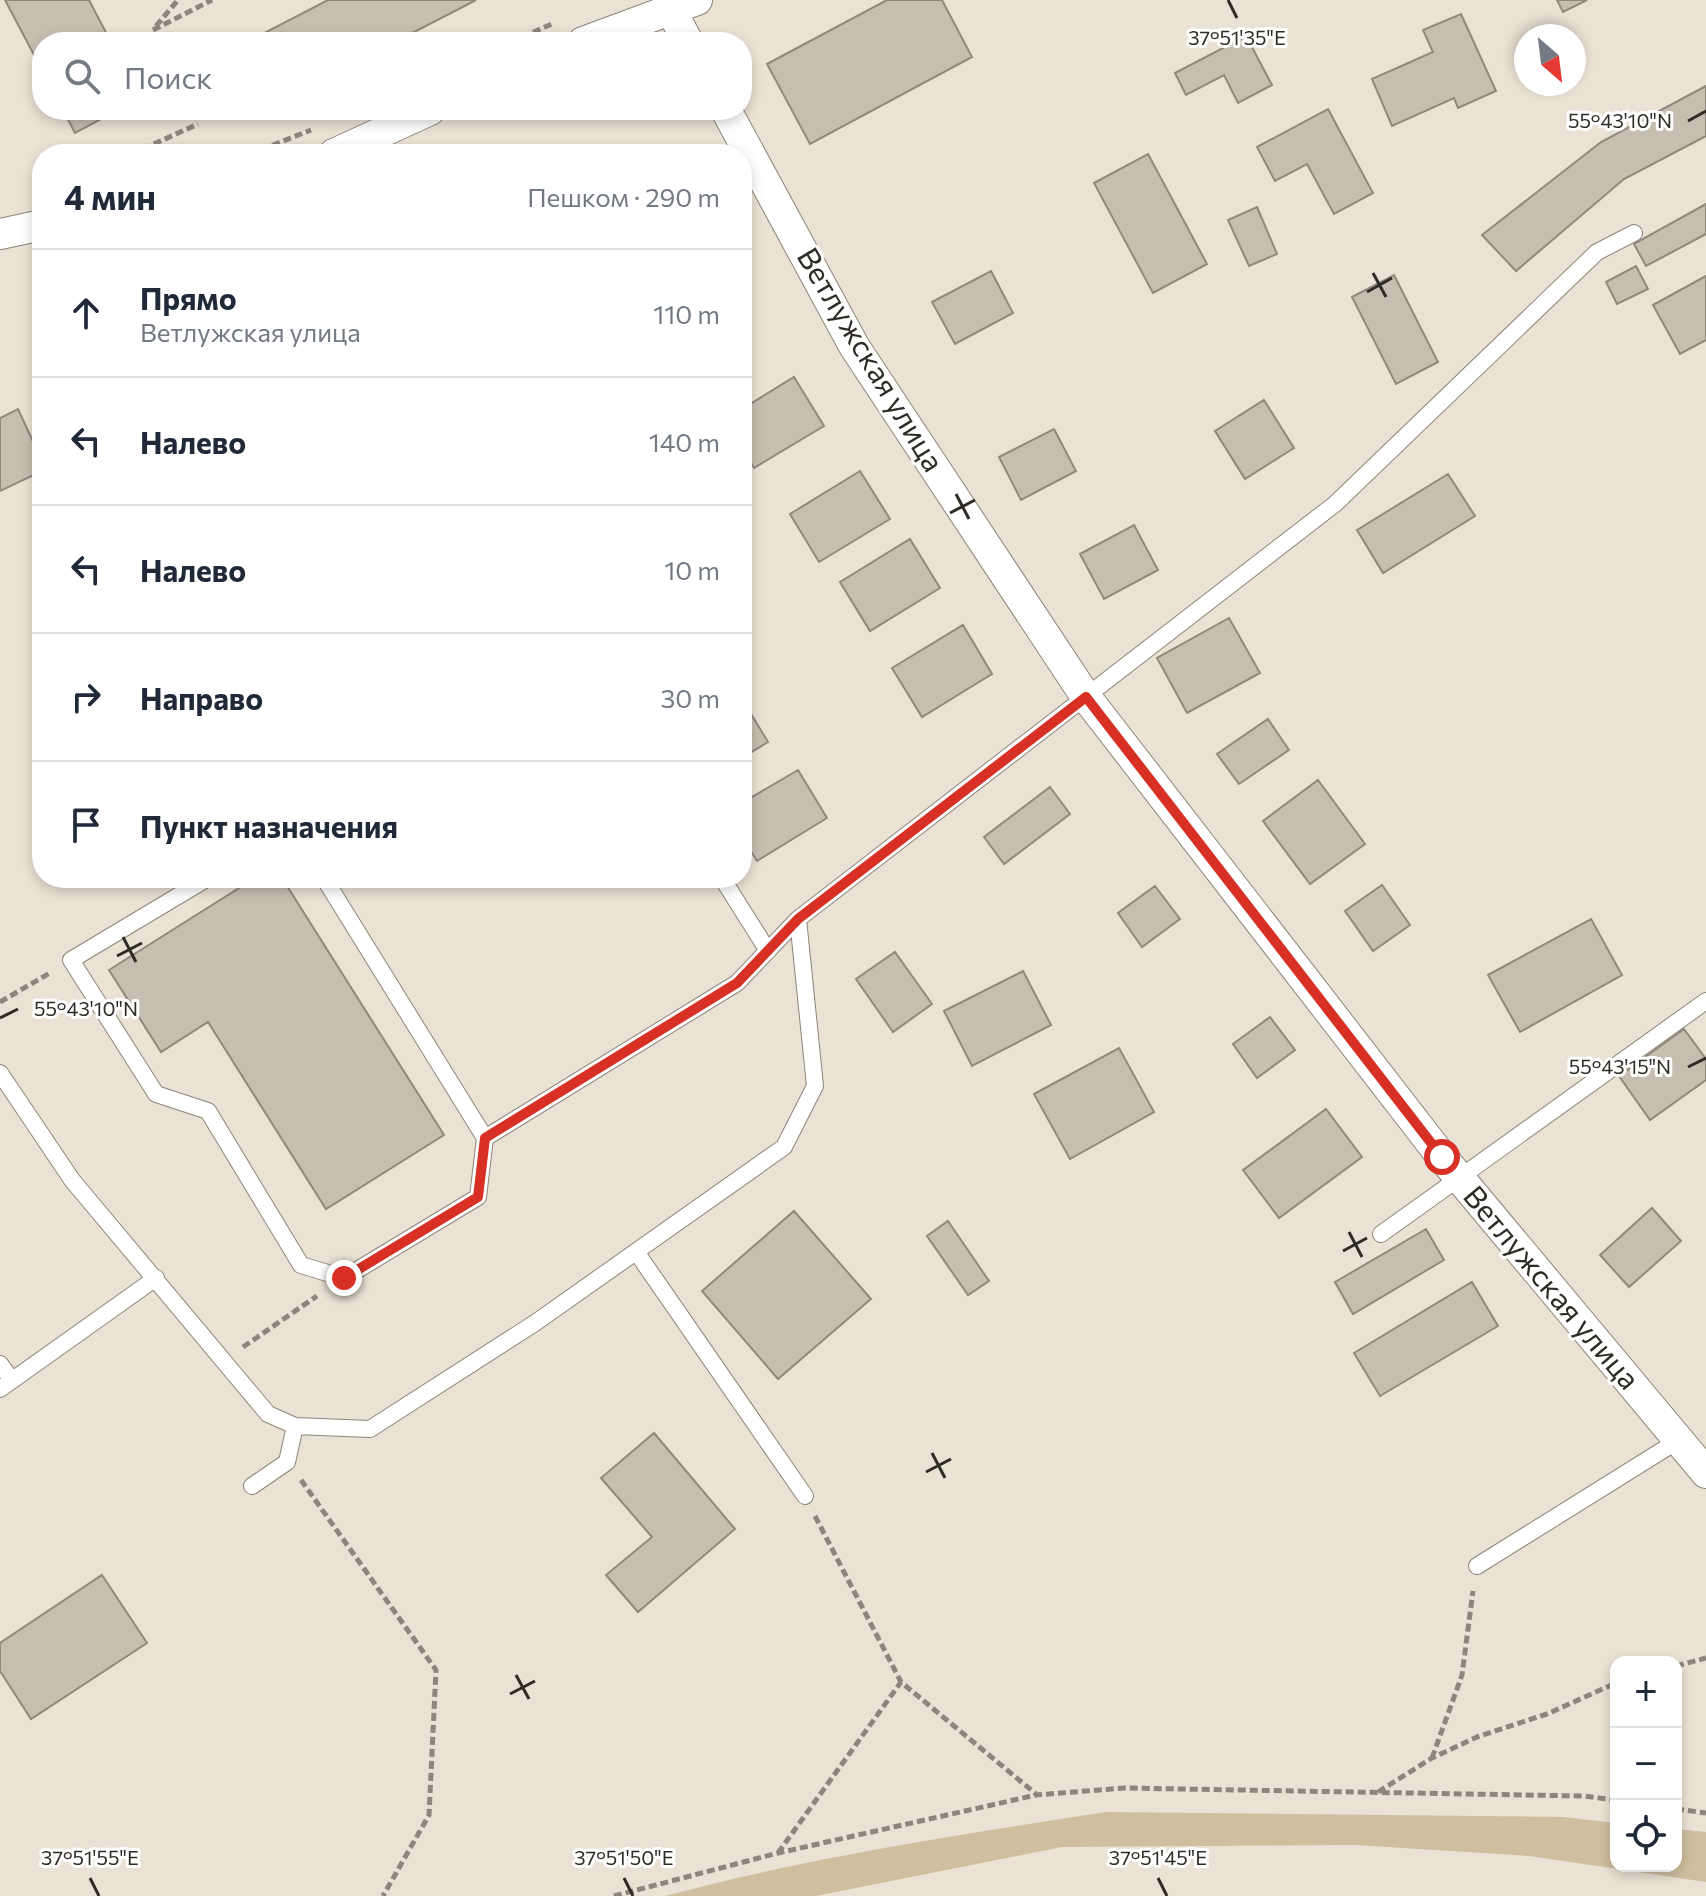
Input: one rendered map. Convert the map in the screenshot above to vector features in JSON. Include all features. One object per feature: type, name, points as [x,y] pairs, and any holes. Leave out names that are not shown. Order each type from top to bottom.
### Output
[{"type":"street","points":[[610,32],[684,5],[687,32]]},
{"type":"street","points":[[356,144],[408,120]]},
{"type":"street","name":"Ветлужская улица","points":[[731,120],[744,144]]},
{"type":"street","name":"Ветлужская улица","points":[[752,158],[854,346],[1086,697],[1458,1176],[1706,1473]]},
{"type":"street","points":[[0,234],[32,227]]},
{"type":"lane","points":[[485,1138],[737,983],[798,919],[1335,504],[1597,252],[1634,233]]},
{"type":"lane","points":[[191,888],[71,960],[156,1094],[208,1111],[301,1265],[344,1278],[478,1197],[485,1138],[330,888]]},
{"type":"lane","points":[[728,888],[768,951]]},
{"type":"lane","points":[[0,1073],[72,1180],[268,1414],[295,1426],[370,1429],[535,1323],[784,1147],[815,1086],[798,919]]},
{"type":"lane","points":[[1381,1234],[1706,1001]]},
{"type":"lane","points":[[637,1253],[805,1496]]},
{"type":"lane","points":[[0,1364],[6,1385],[156,1278]]},
{"type":"lane","points":[[252,1486],[287,1462],[295,1426]]},
{"type":"lane","points":[[1477,1566],[1679,1440]]},
{"type":"path","points":[[178,0],[153,30],[212,0]]},
{"type":"path","points":[[154,144],[198,124]]},
{"type":"path","points":[[275,144],[314,128]]},
{"type":"path","points":[[0,1002],[71,960]]},
{"type":"path","points":[[242,1348],[346,1276]]},
{"type":"path","points":[[287,1462],[436,1670],[429,1815],[383,1896]]},
{"type":"path","points":[[805,1496],[901,1682],[1036,1795]]},
{"type":"path","points":[[1432,1758],[1462,1675],[1477,1566]]},
{"type":"path","points":[[1682,1664],[1706,1658]]},
{"type":"path","points":[[778,1853],[901,1682]]},
{"type":"path","points":[[1377,1793],[1432,1758],[1477,1737],[1547,1714],[1610,1686]]},
{"type":"path","points":[[614,1896],[778,1853],[1036,1795],[1124,1788],[1583,1796],[1610,1799]]},
{"type":"path","points":[[1682,1810],[1706,1813]]},
{"type":"shaded area","points":[[1106,1812],[1563,1817],[1610,1822],[1610,1868],[1529,1856],[1356,1845],[1062,1847],[816,1896],[665,1896],[829,1858]]},
{"type":"shaded area","points":[[1682,1830],[1706,1832],[1706,1882],[1638,1872],[1682,1872]]},
{"type":"building","points":[[5,0],[89,0],[106,32],[32,32],[32,51]]},
{"type":"building","points":[[328,0],[476,0],[414,32],[266,32]]},
{"type":"building","points":[[887,0],[942,0],[972,57],[810,144],[767,64]]},
{"type":"building","points":[[1557,0],[1587,0],[1563,12]]},
{"type":"building","points":[[1461,14],[1496,91],[1458,108],[1454,98],[1392,126],[1372,79],[1433,52],[1423,30]]},
{"type":"building","points":[[1246,36],[1272,85],[1238,103],[1224,75],[1186,95],[1175,73]]},
{"type":"building","points":[[1706,86],[1706,136],[1624,179],[1516,271],[1482,235],[1601,142]]},
{"type":"building","points":[[1328,109],[1373,193],[1334,214],[1307,164],[1275,181],[1257,147]]},
{"type":"building","points":[[68,120],[99,120],[75,133]]},
{"type":"building","points":[[1148,154],[1207,264],[1153,293],[1094,183]]},
{"type":"building","points":[[1706,204],[1706,234],[1646,266],[1634,244]]},
{"type":"building","points":[[1257,207],[1277,254],[1249,266],[1228,220]]},
{"type":"building","points":[[1636,266],[1648,289],[1617,304],[1606,282]]},
{"type":"building","points":[[991,271],[1013,313],[955,344],[932,302]]},
{"type":"building","points":[[1394,275],[1438,362],[1396,384],[1352,297]]},
{"type":"building","points":[[1706,276],[1706,340],[1680,354],[1653,305]]},
{"type":"building","points":[[794,377],[824,426],[754,468],[752,403]]},
{"type":"building","points":[[1264,400],[1294,448],[1245,479],[1215,431]]},
{"type":"building","points":[[18,409],[32,439],[32,476],[0,491],[0,418]]},
{"type":"building","points":[[1054,429],[1076,471],[1021,500],[999,457]]},
{"type":"building","points":[[860,471],[890,519],[819,562],[790,514]]},
{"type":"building","points":[[1448,474],[1475,516],[1383,573],[1357,530]]},
{"type":"building","points":[[1134,525],[1158,570],[1104,599],[1080,554]]},
{"type":"building","points":[[910,539],[940,588],[870,631],[840,582]]},
{"type":"building","points":[[1229,618],[1260,673],[1187,713],[1157,658]]},
{"type":"building","points":[[963,625],[992,674],[922,717],[892,668]]},
{"type":"building","points":[[752,716],[768,742],[752,752]]},
{"type":"building","points":[[1268,719],[1289,750],[1239,784],[1217,754]]},
{"type":"building","points":[[798,770],[827,818],[757,861],[752,853],[752,797]]},
{"type":"building","points":[[1318,780],[1365,844],[1310,884],[1263,821]]},
{"type":"building","points":[[1050,787],[1070,814],[1004,864],[984,837]]},
{"type":"building","points":[[1382,885],[1410,925],[1373,951],[1345,911]]},
{"type":"building","points":[[1155,886],[1180,919],[1142,947],[1118,913]]},
{"type":"building","points":[[239,888],[288,888],[444,1135],[326,1209],[208,1022],[161,1052],[109,970]]},
{"type":"building","points":[[1591,919],[1622,975],[1520,1032],[1488,975]]},
{"type":"building","points":[[895,952],[932,1004],[893,1032],[856,979]]},
{"type":"building","points":[[1023,971],[1051,1025],[972,1066],[944,1011]]},
{"type":"building","points":[[1270,1017],[1295,1050],[1257,1078],[1233,1044]]},
{"type":"building","points":[[1684,1029],[1706,1059],[1706,1080],[1650,1120],[1619,1076]]},
{"type":"building","points":[[1119,1048],[1154,1112],[1070,1159],[1034,1094]]},
{"type":"building","points":[[1326,1109],[1362,1157],[1279,1218],[1243,1170]]},
{"type":"building","points":[[1652,1208],[1681,1241],[1629,1287],[1600,1255]]},
{"type":"building","points":[[794,1211],[871,1299],[778,1379],[702,1291]]},
{"type":"building","points":[[948,1221],[989,1281],[968,1295],[927,1236]]},
{"type":"building","points":[[1426,1229],[1444,1260],[1353,1314],[1335,1282]]},
{"type":"building","points":[[1472,1282],[1498,1326],[1380,1396],[1354,1353]]},
{"type":"building","points":[[654,1433],[735,1529],[638,1612],[606,1575],[652,1537],[601,1478]]},
{"type":"building","points":[[102,1575],[147,1643],[31,1719],[0,1671],[0,1643]]},
{"type":"route","points":[[344,1278],[478,1197],[485,1138],[737,983],[798,919],[1086,697],[1442,1157]]}]
